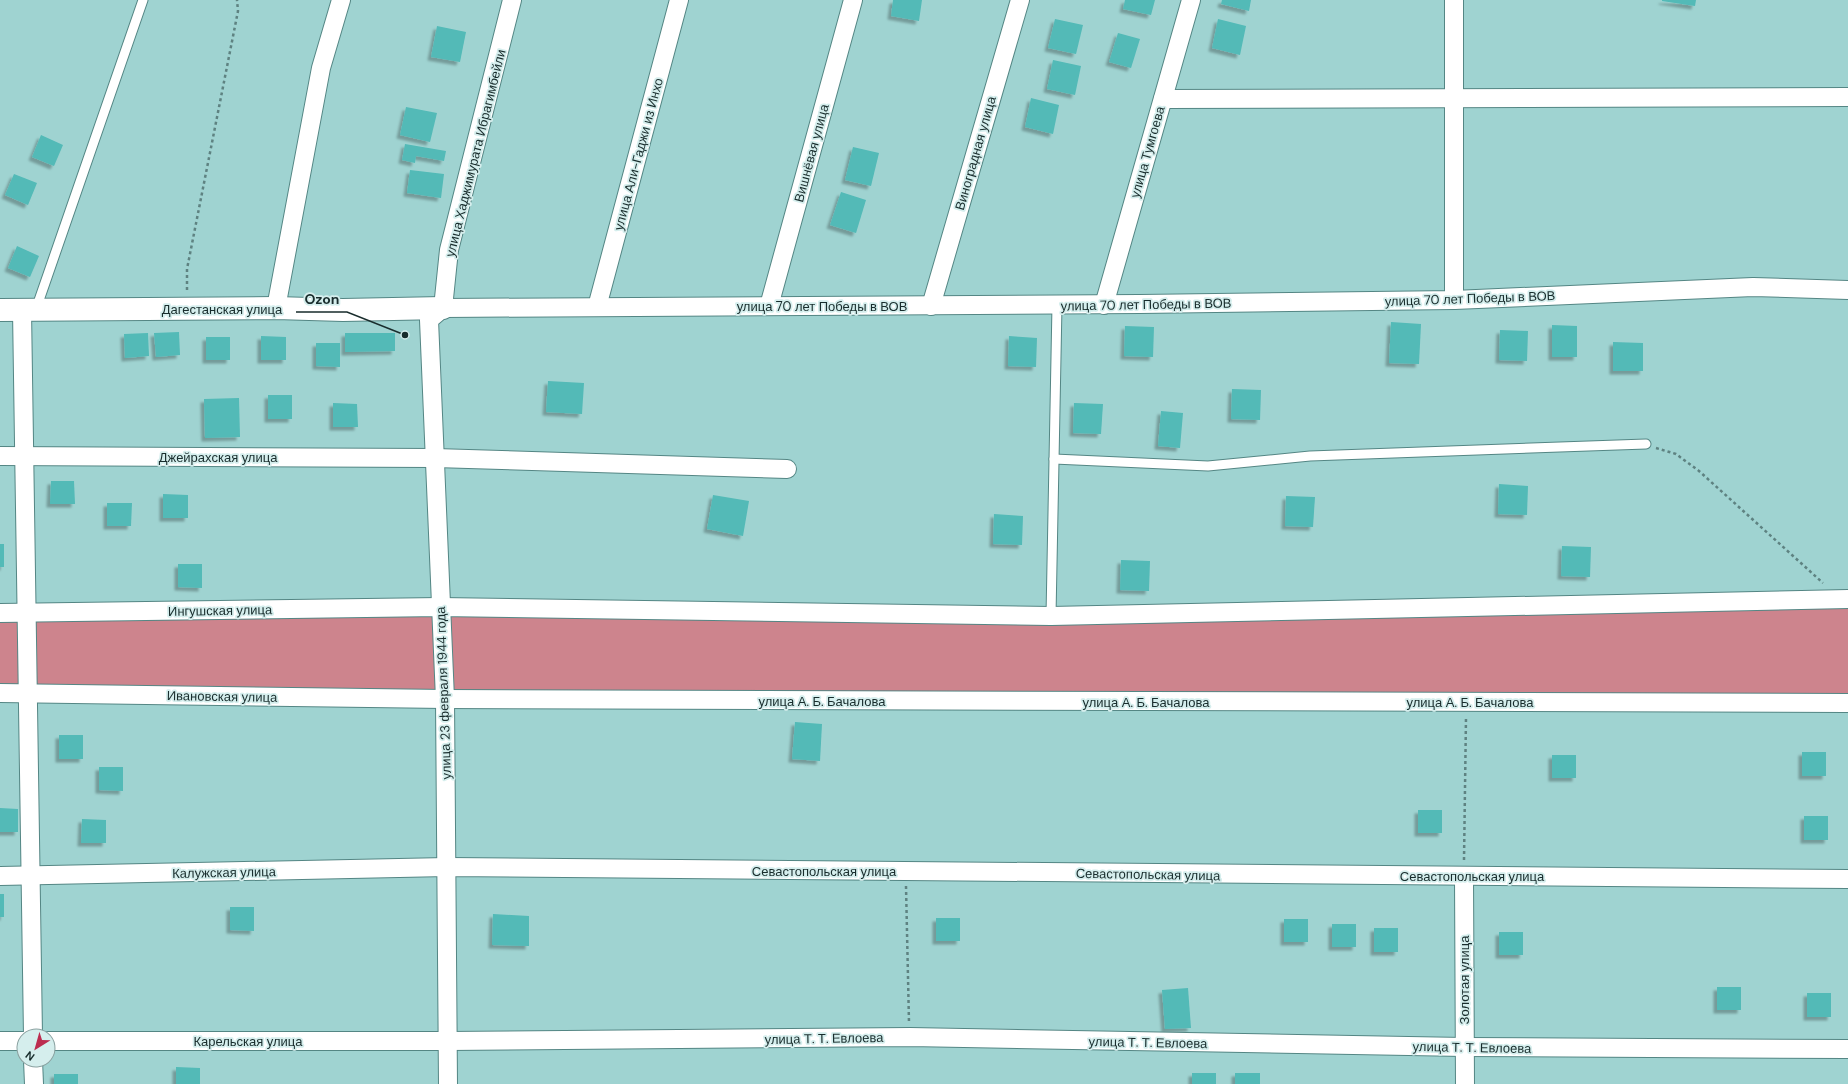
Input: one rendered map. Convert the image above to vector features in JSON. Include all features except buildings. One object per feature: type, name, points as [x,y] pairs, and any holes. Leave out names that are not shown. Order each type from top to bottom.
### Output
[{"type":"street","points":[[276,308],[321,68],[341,0]]},
{"type":"street","name":"улица Хаджимурата Ибрагимбейли","points":[[443,308],[449,250],[512,0]]},
{"type":"street","name":"улица Али-Гаджи из Инхо","points":[[597,307],[679,0]]},
{"type":"street","name":"Вишнёвая улица","points":[[769,306],[854,0]]},
{"type":"street","name":"Виноградная улица","points":[[931,306],[1020,0]]},
{"type":"street","name":"улица Тумгоева","points":[[1104,305],[1191,0]]},
{"type":"street","points":[[1454,0],[1454,300]]},
{"type":"street","points":[[1163,99],[1848,97]]},
{"type":"street","name":"улица 70 лет Победы в ВОВ","points":[[443,308],[1104,305],[1454,300],[1753,287],[1848,290]]},
{"type":"street","name":"Дагестанская улица","points":[[0,310],[276,308],[343,310],[443,308]]},
{"type":"street","name":"улица 23 февраля 1944 года","points":[[443,308],[430,320],[440,607],[445,699],[448,1084]]},
{"type":"street","points":[[29,309],[24,456],[33,1028]]},
{"type":"street","name":"Джейрахская улица","points":[[0,456],[435,458],[786,469]]},
{"type":"street","name":"Ингушская улица","points":[[0,613],[440,607],[1051,616],[1844,600]]},
{"type":"street","name":"Ивановская улица","points":[[0,693],[445,699]]},
{"type":"street","name":"улица А. Б. Бачалова","points":[[445,699],[1848,703]]},
{"type":"street","name":"Калужская улица","points":[[0,876],[447,868]]},
{"type":"street","name":"Севастопольская улица","points":[[447,868],[1848,879]]},
{"type":"street","name":"Золотая улица","points":[[1464,876],[1464,1084]]},
{"type":"street","name":"улица Т. Т. Евлоева","points":[[448,1041],[910,1037],[1464,1048],[1848,1049]]},
{"type":"street","points":[[0,1041],[16,1041]]},
{"type":"street","name":"Карельская улица","points":[[56,1041],[448,1041]]},
{"type":"street","points":[[33,1068],[34,1084]]},
{"type":"lane","points":[[29,309],[144,0]]},
{"type":"lane","points":[[1051,616],[1057,305]]},
{"type":"lane","points":[[1054,459],[1208,466],[1310,456],[1646,444]]},
{"type":"path","points":[[187,309],[187,269],[238,11],[237,0]]},
{"type":"path","points":[[1646,444],[1676,454],[1699,472],[1844,600]]},
{"type":"path","points":[[1464,876],[1466,702]]},
{"type":"path","points":[[906,871],[910,1037]]},
{"type":"shaded area","points":[[1848,607],[1848,695],[0,693],[0,613]]},
{"type":"place","name":"Ozon","points":[[405,335]]}]
